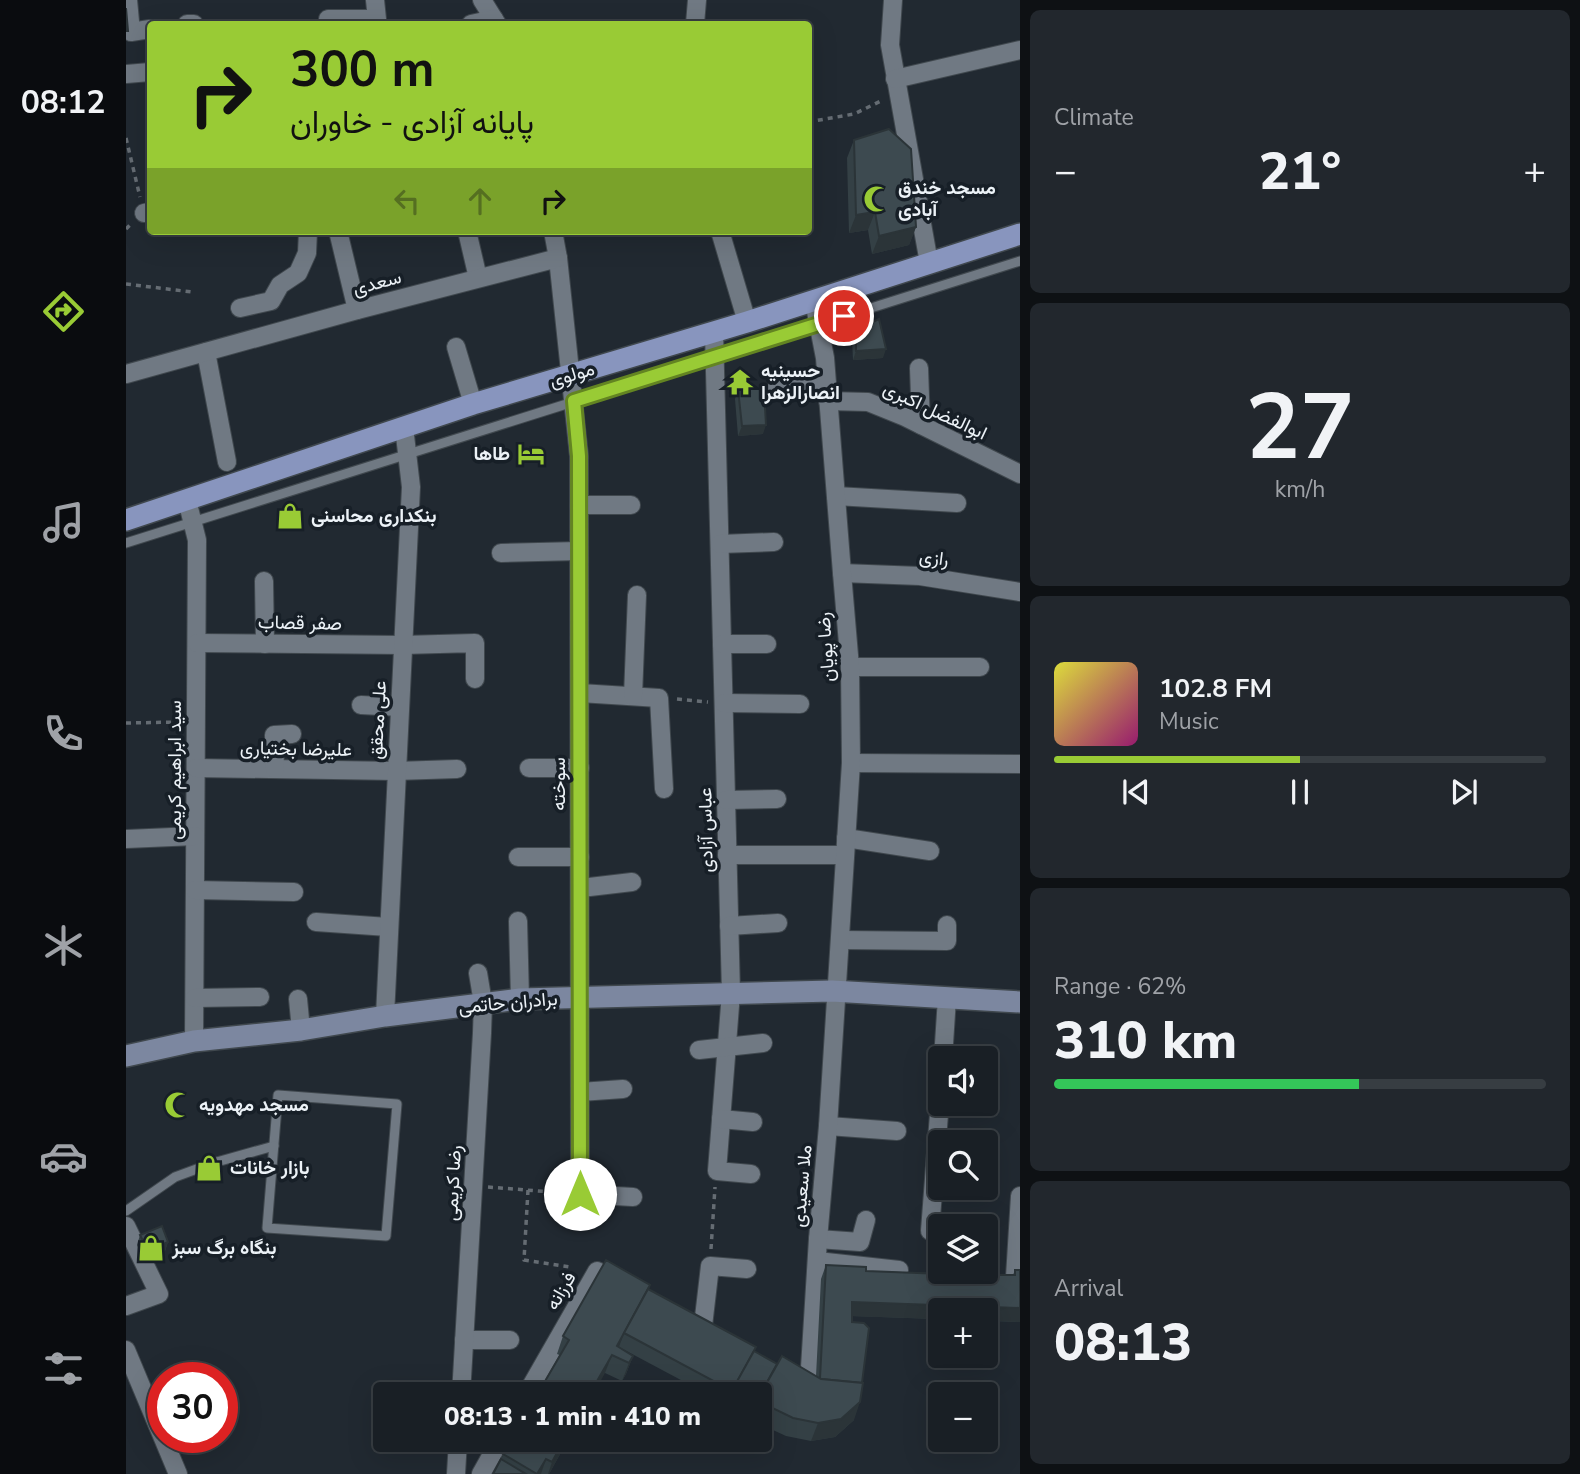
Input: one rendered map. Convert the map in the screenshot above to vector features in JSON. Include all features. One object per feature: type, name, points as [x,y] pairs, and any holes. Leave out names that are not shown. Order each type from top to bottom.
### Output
[{"type":"main road","name":"مولوی","points":[[126,520],[472,404],[747,322],[1020,234]]},
{"type":"street","points":[[128,0],[131,32],[147,29]]},
{"type":"street","points":[[328,21],[376,19],[375,0]]},
{"type":"street","points":[[482,0],[494,21]]},
{"type":"street","points":[[695,21],[697,0]]},
{"type":"street","points":[[893,0],[890,45],[929,263]]},
{"type":"street","points":[[897,86],[1020,50]]},
{"type":"street","points":[[126,75],[147,72]]},
{"type":"street","points":[[240,308],[271,301],[281,285],[298,273],[307,253],[308,235]]},
{"type":"street","points":[[336,235],[357,310]]},
{"type":"street","points":[[468,235],[478,278]]},
{"type":"street","name":"سوخته","points":[[554,235],[579,456],[580,1194]]},
{"type":"street","points":[[721,235],[747,322]]},
{"type":"street","name":"سعدی","points":[[126,374],[558,257]]},
{"type":"street","name":"رضا پویان","points":[[814,301],[828,393],[850,667],[851,763],[836,991]]},
{"type":"street","name":"عباس آزادی","points":[[714,332],[731,993],[716,1171]]},
{"type":"street","points":[[456,347],[472,404]]},
{"type":"street","points":[[206,352],[227,461]]},
{"type":"street","points":[[919,368],[921,425]]},
{"type":"street","name":"ابوالفضل اکبری","points":[[776,389],[828,393],[868,402],[1020,474]]},
{"type":"street","name":"علی محقق","points":[[385,1016],[411,487],[404,427]]},
{"type":"street","points":[[836,496],[957,503]]},
{"type":"street","name":"سید ابراهیم کریمی","points":[[187,500],[197,540],[194,1041]]},
{"type":"street","points":[[579,505],[631,505]]},
{"type":"street","points":[[720,544],[774,542]]},
{"type":"street","points":[[501,553],[579,551]]},
{"type":"street","name":"رازی","points":[[842,573],[920,576],[1020,592]]},
{"type":"street","points":[[264,581],[265,644]]},
{"type":"street","points":[[634,696],[637,595]]},
{"type":"street","name":"صفر قصاب","points":[[197,643],[474,643],[475,679]]},
{"type":"street","points":[[722,644],[767,644]]},
{"type":"street","points":[[850,667],[980,667]]},
{"type":"street","points":[[580,693],[659,698],[664,789]]},
{"type":"street","points":[[724,703],[800,704]]},
{"type":"street","points":[[361,705],[400,707]]},
{"type":"street","points":[[275,769],[274,734],[292,734]]},
{"type":"street","points":[[851,763],[1020,764]]},
{"type":"street","name":"علیرضا بختیاری","points":[[196,768],[396,771],[457,769]]},
{"type":"street","points":[[529,768],[580,768]]},
{"type":"street","points":[[726,800],[777,799]]},
{"type":"street","points":[[126,839],[195,836]]},
{"type":"street","points":[[727,855],[846,846],[930,851]]},
{"type":"street","points":[[517,858],[580,857]]},
{"type":"street","points":[[580,888],[632,882]]},
{"type":"street","points":[[195,890],[294,892]]},
{"type":"street","points":[[518,921],[520,999]]},
{"type":"street","points":[[316,922],[388,927]]},
{"type":"street","points":[[729,926],[778,923]]},
{"type":"street","points":[[840,940],[947,942],[947,925]]},
{"type":"street","name":"رضا کریمی","points":[[462,1382],[483,1003],[478,973]]},
{"type":"street","name":"برادران حاتمی","points":[[126,1055],[194,1041],[301,1030],[520,999],[836,991],[1020,1002]]},
{"type":"street","name":"ملا سعیدی","points":[[785,1371],[809,1384],[836,991]]},
{"type":"street","points":[[195,998],[260,998]]},
{"type":"street","points":[[944,1046],[947,998]]},
{"type":"street","points":[[298,999],[301,1030]]},
{"type":"street","points":[[699,1050],[763,1043]]},
{"type":"street","points":[[580,1093],[623,1089]]},
{"type":"street","points":[[931,1214],[939,1116]]},
{"type":"street","points":[[721,1119],[753,1122]]},
{"type":"street","points":[[828,1126],[897,1131]]},
{"type":"street","points":[[716,1171],[751,1174]]},
{"type":"street","points":[[580,1194],[633,1197]]},
{"type":"street","points":[[1018,1277],[1020,1196]]},
{"type":"street","points":[[818,1239],[860,1242],[866,1220]]},
{"type":"street","points":[[126,1226],[159,1294],[126,1306]]},
{"type":"street","points":[[817,1261],[899,1270]]},
{"type":"street","points":[[703,1326],[710,1266],[747,1269]]},
{"type":"street","name":"فرزانه","points":[[533,1382],[597,1270],[632,1289]]},
{"type":"street","points":[[464,1340],[510,1340]]},
{"type":"street","points":[[126,1350],[178,1474]]},
{"type":"street","points":[[456,1474],[457,1452]]},
{"type":"street","points":[[481,1474],[493,1452]]},
{"type":"lane","points":[[126,542],[1020,261]]},
{"type":"lane","points":[[278,1095],[397,1104],[386,1237],[267,1228],[274,1146],[278,1095]]},
{"type":"lane","points":[[126,1211],[175,1177],[274,1146]]},
{"type":"path","points":[[812,121],[854,114],[897,86]]},
{"type":"path","points":[[126,138],[147,212]]},
{"type":"path","points":[[126,165],[132,165]]},
{"type":"path","points":[[126,284],[192,292]]},
{"type":"path","points":[[659,698],[724,703]]},
{"type":"path","points":[[126,723],[196,721]]},
{"type":"path","points":[[710,1266],[716,1171]]},
{"type":"path","points":[[474,1186],[580,1194]]},
{"type":"path","points":[[528,1190],[524,1260],[570,1266]]},
{"type":"building","name":"مسجد خندق آبادی","points":[[889,129],[911,149],[916,227],[879,236],[875,212],[856,215],[854,140]]},
{"type":"building","points":[[879,319],[886,349],[856,351],[856,330]]},
{"type":"building","points":[[738,389],[764,389],[766,425],[742,426]]},
{"type":"building","points":[[162,1226],[168,1242],[148,1251],[140,1235]]},
{"type":"building","points":[[606,1260],[650,1285],[617,1346],[633,1356],[629,1363],[612,1355],[596,1382],[545,1382],[569,1340],[563,1336]]},
{"type":"building","points":[[826,1265],[866,1267],[866,1271],[928,1273],[928,1284],[998,1284],[998,1275],[1015,1275],[1015,1270],[1020,1270],[1020,1308],[998,1307],[998,1298],[928,1298],[928,1305],[852,1302],[852,1322],[864,1323],[869,1328],[862,1383],[820,1378]]},
{"type":"building","points":[[648,1289],[756,1347],[737,1382],[715,1382],[624,1333]]},
{"type":"building","points":[[754,1351],[777,1364],[767,1382],[737,1382]]},
{"type":"building","points":[[782,1356],[821,1379],[863,1383],[860,1402],[841,1419],[818,1423],[793,1418],[772,1408],[772,1382],[767,1382]]},
{"type":"building","points":[[557,1452],[552,1462],[546,1459],[537,1474],[503,1454]]},
{"type":"building","points":[[501,1459],[526,1474],[493,1474]]},
{"type":"place","name":"مسجد خندق آبادی","points":[[877,199]]},
{"type":"place","name":"حسینیه انصارالزهرا","points":[[740,382]]},
{"type":"place","name":"طاها","points":[[531,454]]},
{"type":"place","name":"بنکداری محاسنی","points":[[290,516]]},
{"type":"place","name":"مسجد مهدویه","points":[[178,1105]]},
{"type":"place","name":"بازار خانات","points":[[209,1168]]},
{"type":"place","name":"بنگاه برگ سبز","points":[[151,1248]]},
{"type":"route","points":[[580,1194],[579,456],[574,401],[844,316]]}]
